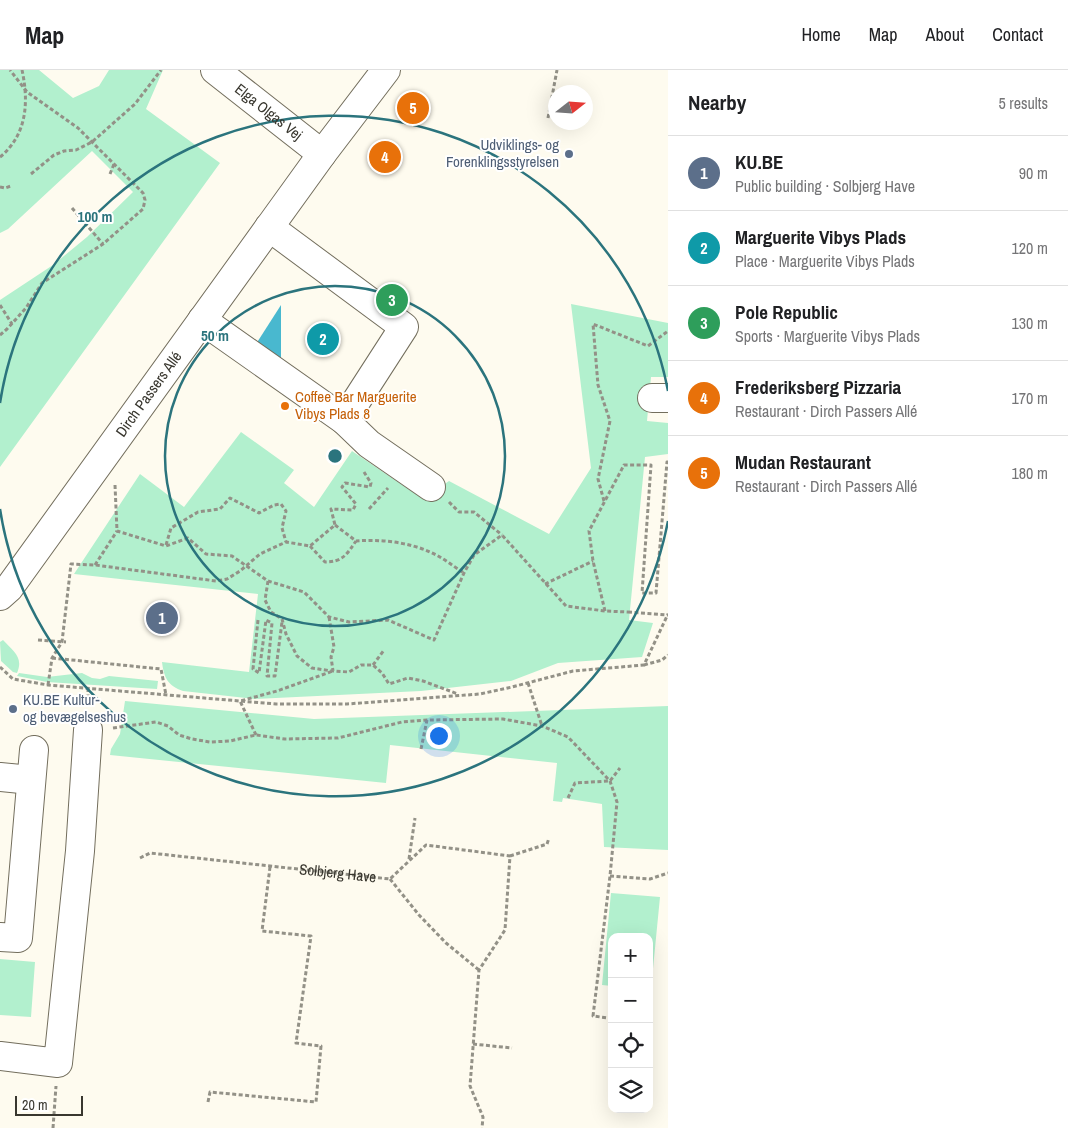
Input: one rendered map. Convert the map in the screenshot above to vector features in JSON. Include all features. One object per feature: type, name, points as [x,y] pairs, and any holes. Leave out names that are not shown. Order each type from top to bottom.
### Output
[{"type":"street","name":"Elga Olgas Vej","points":[[215,70],[322,154]]},
{"type":"street","name":"Dirch Passers Allé","points":[[0,596],[9,588],[322,154],[386,70]]},
{"type":"street","points":[[269,228],[404,327],[344,420]]},
{"type":"street","points":[[202,320],[344,420],[370,444],[431,487]]},
{"type":"street","points":[[0,1056],[58,1063],[80,851],[88,730]]},
{"type":"street","points":[[0,937],[18,938],[34,750]]},
{"type":"street","points":[[0,778],[31,780]]},
{"type":"path","points":[[0,335],[26,308],[42,284],[103,244],[143,209],[145,200],[143,193],[78,128],[27,92],[10,70]]},
{"type":"path","points":[[0,157],[16,139],[24,121],[27,92],[22,70]]},
{"type":"path","points":[[31,174],[54,155],[64,150],[76,150],[92,142],[136,104],[161,70]]},
{"type":"path","points":[[554,85],[557,70]]},
{"type":"path","points":[[110,174],[114,164]]},
{"type":"path","points":[[0,187],[11,186]]},
{"type":"path","points":[[72,208],[103,244]]},
{"type":"path","points":[[0,305],[12,324]]},
{"type":"path","points":[[604,502],[598,479],[610,421],[598,385],[593,324],[648,346],[668,331]]},
{"type":"path","points":[[370,444],[358,463],[371,483],[370,487],[345,483],[342,487],[356,504],[353,510],[331,509],[335,525],[356,541],[376,540],[431,552],[464,573]]},
{"type":"path","points":[[605,611],[593,562],[589,531],[624,465],[651,465],[642,593],[656,594],[668,462]]},
{"type":"path","points":[[95,565],[117,532],[115,476],[97,464]]},
{"type":"path","points":[[431,487],[459,512],[474,512],[502,536],[566,606],[605,611],[668,614],[644,665]]},
{"type":"path","points":[[166,546],[171,528],[198,512],[220,509],[230,498],[259,513],[274,505],[281,504],[286,511],[282,528],[286,542]]},
{"type":"path","points":[[310,546],[335,525]]},
{"type":"path","points":[[117,532],[166,546],[188,538],[206,554],[232,556],[268,582],[304,592],[329,617],[349,622],[388,620],[434,640],[474,555],[502,536]]},
{"type":"path","points":[[48,685],[52,658],[64,642],[71,564],[95,565],[216,581],[227,579],[260,554],[286,542],[310,546],[325,562],[335,562],[346,556],[356,541]]},
{"type":"path","points":[[545,584],[593,562]]},
{"type":"path","points":[[268,582],[265,600],[272,612],[282,619],[298,656],[312,668],[350,672],[361,665],[372,665],[382,673],[389,684],[408,678],[423,681],[460,695]]},
{"type":"path","points":[[329,617],[334,647],[331,657],[333,671]]},
{"type":"path","points":[[258,620],[253,669],[259,673],[266,620],[272,623],[267,676],[275,676],[282,622]]},
{"type":"path","points":[[38,640],[64,642]]},
{"type":"path","points":[[372,665],[384,650]]},
{"type":"path","points":[[0,667],[14,679],[48,685],[276,704],[347,704],[480,694],[573,671],[644,665],[662,660],[668,656]]},
{"type":"path","points":[[52,658],[161,669],[166,695]]},
{"type":"path","points":[[240,701],[277,691],[333,671]]},
{"type":"path","points":[[528,683],[542,726]]},
{"type":"path","points":[[88,688],[88,730],[156,722],[168,726],[180,735],[210,742],[230,741],[256,735],[284,739],[338,738],[402,722],[503,719],[542,726],[568,737],[610,782],[617,802],[593,1016],[608,1018]]},
{"type":"path","points":[[240,701],[256,735]]},
{"type":"path","points":[[421,748],[427,720]]},
{"type":"path","points":[[610,782],[620,768]]},
{"type":"path","points":[[568,798],[575,783],[610,782]]},
{"type":"path","points":[[409,861],[415,818]]},
{"type":"path","points":[[482,1128],[483,1117],[470,1086],[479,970],[504,930],[510,856],[547,844],[549,838]]},
{"type":"path","name":"Solbjerg Have","points":[[140,858],[150,853],[390,879],[426,845],[510,856]]},
{"type":"path","points":[[208,1102],[210,1092],[316,1102],[322,1046],[296,1043],[311,936],[262,931],[270,867]]},
{"type":"path","points":[[610,876],[650,879],[668,873]]},
{"type":"path","points":[[390,879],[419,915],[446,943],[479,970]]},
{"type":"path","points":[[473,1044],[512,1048]]},
{"type":"path","points":[[53,1128],[58,1063]]},
{"type":"green space","points":[[0,70],[39,70],[73,98],[99,86],[109,70],[163,70],[146,109],[220,163],[0,467],[0,300],[53,265],[87,237],[133,192],[92,151],[8,229],[0,233]]},
{"type":"green space","points":[[571,304],[668,323],[668,377],[651,377],[647,421],[668,423],[668,454],[645,457],[629,620],[653,623],[642,657],[558,663],[511,681],[421,691],[255,699],[183,691],[170,684],[164,673],[162,662],[249,672],[258,594],[74,574],[140,474],[184,507],[241,432],[294,470],[284,483],[314,507],[352,451],[423,499],[449,481],[549,534],[591,468]]},
{"type":"green space","points":[[3,640],[18,658],[19,667],[17,673],[13,672],[1,661],[0,642]]},
{"type":"green space","points":[[19,673],[47,677],[82,673],[92,678],[100,679],[109,676],[158,681],[157,689],[47,682],[17,676]]},
{"type":"green space","points":[[125,701],[314,719],[668,706],[668,850],[604,847],[602,804],[563,798],[562,802],[553,801],[557,763],[390,745],[386,783],[110,755],[111,749],[120,734]]},
{"type":"green space","points":[[611,893],[660,897],[653,969],[653,933],[608,933],[608,986],[602,985]]},
{"type":"green space","points":[[0,959],[35,962],[31,1017],[0,1015]]},
{"type":"water","points":[[281,305],[281,359],[256,344]]},
{"type":"place","name":"Mudan Restaurant","points":[[413,108]]},
{"type":"place","name":"Udviklings- og Forenklingsstyrelsen","points":[[569,154]]},
{"type":"place","name":"Frederiksberg Pizzaria","points":[[385,157]]},
{"type":"place","name":"Pole Republic","points":[[392,300]]},
{"type":"place","name":"Marguerite Vibys Plads","points":[[323,339]]},
{"type":"place","name":"Coffee Bar Marguerite Vibys Plads 8","points":[[285,406]]},
{"type":"place","name":"KU.BE","points":[[162,618]]},
{"type":"place","name":"KU.BE Kultur- og bevægelseshus","points":[[13,709]]}]
